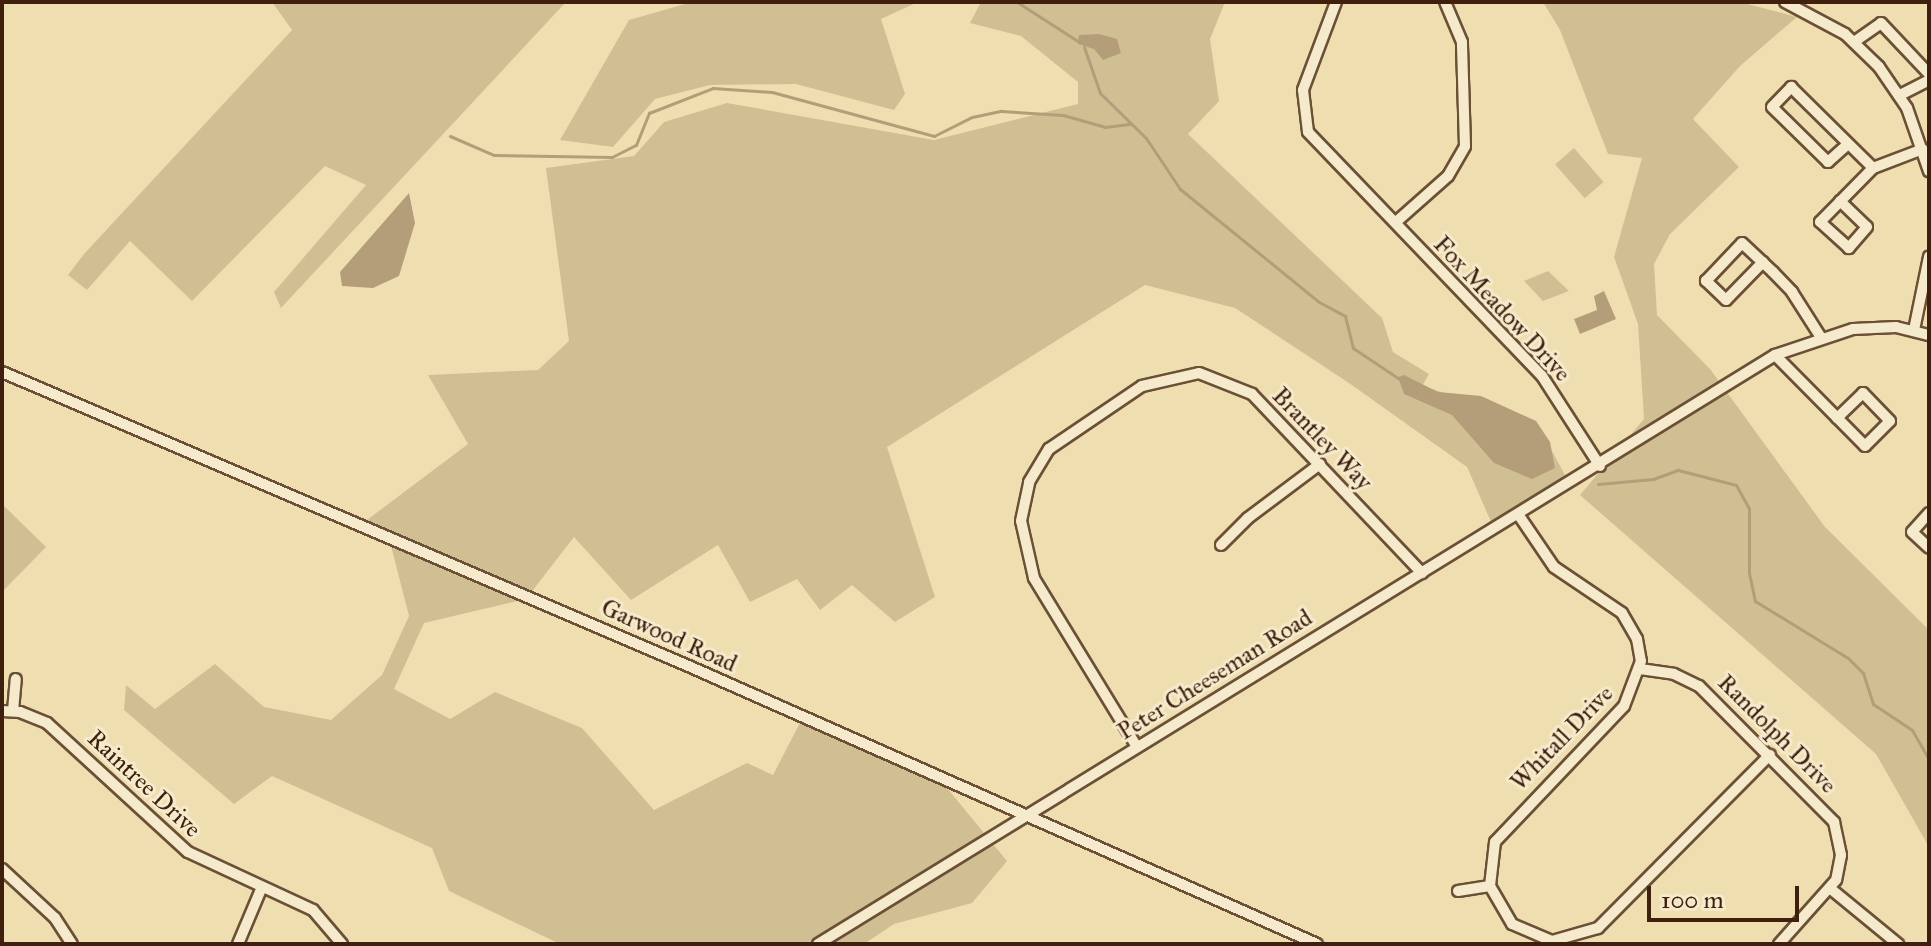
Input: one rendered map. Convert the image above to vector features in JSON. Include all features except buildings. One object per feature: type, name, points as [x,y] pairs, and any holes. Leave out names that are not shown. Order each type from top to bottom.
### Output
[{"type":"street","name":"Fox Meadow Drive","points":[[1336,2],[1303,90],[1305,124],[1319,146],[1542,376],[1600,466]]},
{"type":"street","points":[[1396,222],[1448,176],[1465,146],[1462,42],[1445,2]]},
{"type":"street","points":[[1785,2],[1854,42],[1900,95],[1929,171]]},
{"type":"street","points":[[1854,42],[1881,23],[1929,77],[1900,95]]},
{"type":"street","points":[[1848,144],[1828,162],[1772,107],[1791,87],[1873,168]]},
{"type":"street","points":[[1840,201],[1867,227],[1849,248],[1820,222],[1840,201],[1873,168],[1923,149]]},
{"type":"street","points":[[1763,262],[1726,300],[1706,281],[1742,243],[1763,262],[1792,292],[1820,336]]},
{"type":"street","points":[[1914,330],[1929,257]]},
{"type":"street","name":"Peter Cheeseman Road","points":[[818,944],[1422,573],[1520,517],[1775,355],[1820,336],[1861,328],[1914,330],[1929,335]]},
{"type":"street","points":[[1775,355],[1837,418],[1865,446],[1890,421],[1863,393],[1837,418]]},
{"type":"street","name":"Garwood Road","points":[[2,372],[655,651],[1317,944]]},
{"type":"street","name":"Brantley Way","points":[[1137,747],[1026,559],[1022,510],[1037,465],[1064,434],[1142,386],[1189,373],[1218,378],[1252,394],[1422,573]]},
{"type":"street","points":[[1221,545],[1248,518],[1320,464]]},
{"type":"street","points":[[1929,513],[1912,532],[1929,548]]},
{"type":"street","points":[[1520,517],[1554,567],[1622,613],[1637,639],[1640,669]]},
{"type":"street","name":"Randolph Drive","points":[[1640,669],[1674,674],[1699,686],[1834,822],[1841,855],[1831,889]]},
{"type":"street","name":"Whitall Drive","points":[[1490,886],[1490,858],[1499,835],[1624,706],[1640,669]]},
{"type":"street","points":[[7,711],[16,679]]},
{"type":"street","name":"Raintree Drive","points":[[7,711],[56,729],[188,852],[319,914],[342,944]]},
{"type":"street","points":[[1458,891],[1490,886],[1505,917],[1533,937],[1562,941],[1589,933],[1614,915],[1770,755]]},
{"type":"street","points":[[2,869],[55,918],[72,944]]},
{"type":"street","points":[[238,944],[262,887]]},
{"type":"street","points":[[1779,944],[1831,889],[1898,944]]},
{"type":"shaded area","points":[[272,2],[566,2],[281,308],[274,292],[366,185],[325,166],[192,301],[130,241],[87,290],[68,275],[84,254],[292,30]]},
{"type":"shaded area","points":[[692,2],[918,2],[881,19],[905,94],[894,110],[796,84],[710,85],[655,99],[613,147],[560,140],[629,20]]},
{"type":"shaded area","points":[[981,2],[1225,2],[1210,39],[1219,101],[1188,134],[1382,318],[1393,352],[1429,374],[1422,386],[1536,421],[1566,477],[1492,524],[1467,467],[1349,383],[1235,308],[1145,285],[887,447],[935,597],[895,622],[852,585],[820,610],[797,579],[750,602],[718,545],[631,600],[574,537],[526,599],[424,623],[394,689],[450,719],[495,692],[582,728],[654,810],[747,763],[773,775],[804,715],[938,777],[1007,861],[972,903],[894,924],[864,944],[560,944],[449,891],[432,848],[272,776],[234,804],[124,710],[126,685],[155,709],[215,664],[264,707],[331,720],[382,675],[409,616],[390,542],[359,526],[468,444],[428,375],[538,370],[569,341],[546,168],[634,156],[664,122],[727,103],[934,140],[1078,104],[1078,82],[1021,36],[970,23]]},
{"type":"shaded area","points":[[1543,2],[1740,2],[1797,17],[1740,66],[1693,119],[1739,167],[1670,234],[1654,264],[1657,315],[1710,369],[1825,527],[1929,630],[1929,847],[1876,754],[1580,495],[1644,419],[1638,324],[1614,257],[1642,158],[1608,154],[1560,30]]},
{"type":"shaded area","points":[[1099,34],[1117,39],[1121,53],[1103,60],[1094,49],[1078,44],[1079,35]]},
{"type":"shaded area","points":[[1574,148],[1604,182],[1585,198],[1555,164]]},
{"type":"shaded area","points":[[409,193],[415,223],[399,276],[373,288],[342,286],[340,272]]},
{"type":"shaded area","points":[[1548,271],[1569,291],[1543,301],[1524,281]]},
{"type":"shaded area","points":[[1604,291],[1616,319],[1580,334],[1574,319],[1597,310],[1594,296]]},
{"type":"shaded area","points":[[1404,375],[1438,392],[1481,396],[1536,421],[1550,442],[1555,468],[1532,479],[1494,463],[1452,415],[1404,394],[1398,377]]},
{"type":"shaded area","points":[[2,504],[46,547],[2,592]]},
{"type":"waterway","points":[[1017,2],[1079,42]]},
{"type":"waterway","points":[[1084,47],[1100,93],[1146,138],[1180,189],[1319,302],[1345,316],[1353,348],[1401,380]]},
{"type":"waterway","points":[[450,136],[494,155],[612,157],[636,145],[649,113],[713,88],[772,92],[934,136],[972,117],[1001,111],[1063,115],[1105,127],[1131,124]]},
{"type":"waterway","points":[[1598,484],[1653,479],[1678,470],[1736,485],[1749,508],[1749,573],[1755,601],[1848,658],[1863,673],[1873,704],[1912,730],[1929,759]]},
{"type":"waterway","points":[[1929,772],[1929,799]]}]
